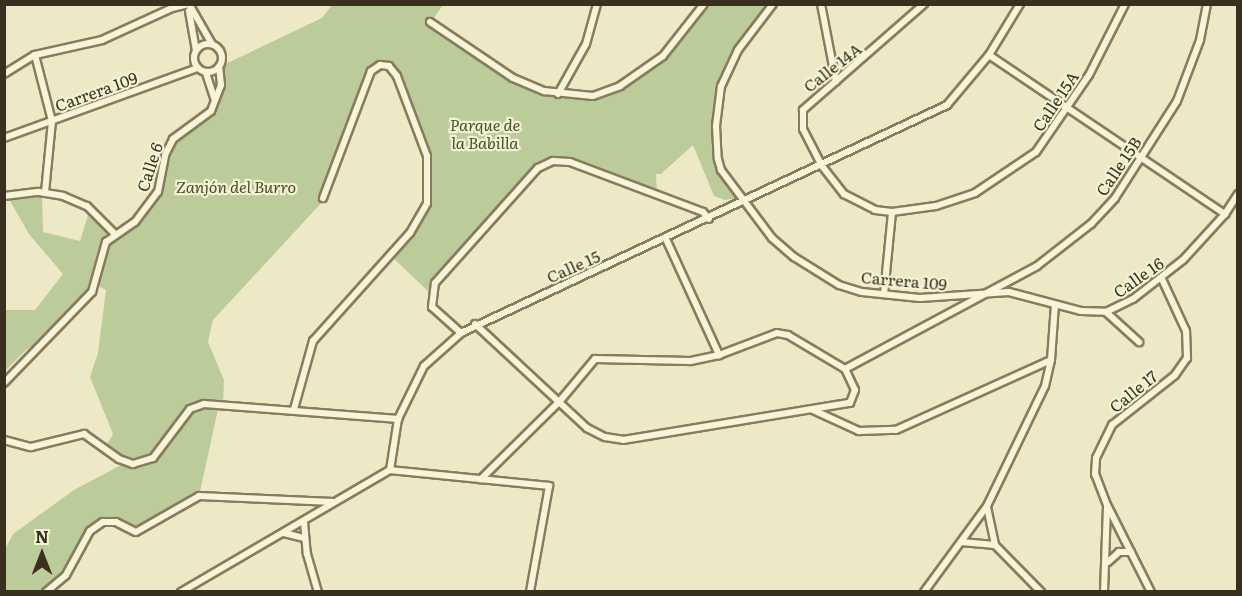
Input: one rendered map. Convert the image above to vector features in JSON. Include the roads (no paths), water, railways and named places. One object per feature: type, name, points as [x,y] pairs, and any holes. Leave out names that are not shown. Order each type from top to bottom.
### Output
[{"type":"street","points":[[4,74],[35,55],[102,40],[172,8],[189,4]]},
{"type":"street","points":[[189,4],[212,44],[222,54],[219,67],[221,85],[216,102],[206,73],[197,68],[193,59],[196,50],[189,4]]},
{"type":"street","points":[[558,94],[586,44],[597,4]]},
{"type":"street","points":[[430,22],[513,78],[558,94],[593,96],[629,81],[663,56],[704,4]]},
{"type":"street","name":"Carrera 109","points":[[773,4],[738,50],[721,86],[717,106],[718,159],[744,202],[772,238],[817,274],[862,292],[951,299],[987,292]]},
{"type":"street","points":[[821,4],[836,82]]},
{"type":"street","name":"Calle 14A","points":[[822,166],[801,118],[807,104],[836,82],[924,4]]},
{"type":"street","name":"Calle 15","points":[[390,470],[398,419],[424,366],[461,333],[475,324],[822,166],[946,105],[989,55],[1020,4]]},
{"type":"street","name":"Calle 15A","points":[[822,166],[844,194],[857,203],[892,212],[936,206],[975,193],[1036,152],[1067,108],[1125,4]]},
{"type":"street","name":"Calle 15B","points":[[845,369],[923,330],[1064,249],[1115,198],[1178,102],[1200,40],[1207,4]]},
{"type":"street","points":[[196,50],[212,44]]},
{"type":"street","points":[[35,55],[52,121],[45,192]]},
{"type":"street","points":[[989,55],[1225,214]]},
{"type":"street","points":[[294,409],[313,341],[410,233],[427,203],[427,156],[398,76],[389,66],[380,65],[371,71],[323,198]]},
{"type":"street","points":[[206,73],[219,67]]},
{"type":"street","name":"Carrera 109","points":[[4,138],[197,68]]},
{"type":"street","name":"Calle 6","points":[[4,384],[89,297],[100,254],[115,234],[135,222],[158,192],[165,155],[173,139],[188,124],[208,115],[216,102]]},
{"type":"street","points":[[461,333],[432,307],[435,283],[538,168],[554,161],[570,162],[704,212],[709,219]]},
{"type":"street","points":[[4,196],[45,192],[87,206],[115,234]]},
{"type":"street","name":"Calle 16","points":[[987,292],[1021,294],[1081,311],[1106,312],[1162,279],[1225,214],[1238,194]]},
{"type":"street","points":[[884,294],[892,212]]},
{"type":"street","points":[[666,239],[718,355]]},
{"type":"street","name":"Calle 17","points":[[1151,591],[1107,505],[1095,474],[1100,445],[1112,425],[1174,375],[1187,358],[1186,332],[1162,279]]},
{"type":"street","points":[[924,591],[987,506],[1045,386],[1051,360],[1055,304]]},
{"type":"street","points":[[1106,312],[1139,342]]},
{"type":"street","points":[[475,324],[559,402],[587,428],[605,437],[623,440],[813,410],[853,399],[855,390],[845,369],[788,335],[777,333],[718,355],[690,361],[595,359],[559,402],[481,479]]},
{"type":"street","points":[[813,410],[859,431],[896,430],[1051,360]]},
{"type":"street","points":[[4,440],[31,447],[84,434],[119,459],[140,464],[153,458],[197,405],[294,409],[398,419]]},
{"type":"street","points":[[181,591],[304,522],[333,502],[390,470],[549,486],[530,591]]},
{"type":"street","points":[[46,591],[66,576],[90,531],[103,522],[116,522],[136,532],[199,496],[333,502]]},
{"type":"street","points":[[1104,591],[1108,562],[1107,505]]},
{"type":"street","points":[[987,506],[995,545],[1041,591]]},
{"type":"street","points":[[304,522],[304,538],[318,591]]},
{"type":"street","points":[[284,533],[304,538]]},
{"type":"street","points":[[961,542],[995,545]]},
{"type":"street","points":[[1108,562],[1119,552],[1131,552]]},
{"type":"park label","name":"Parque de la Babilla","points":[[485,133]]},
{"type":"park label","name":"Zanjón del Burro","points":[[236,186]]}]
